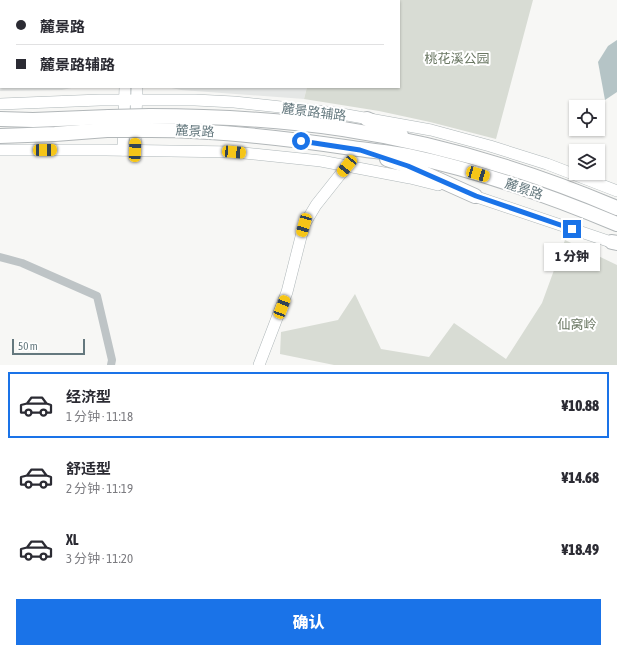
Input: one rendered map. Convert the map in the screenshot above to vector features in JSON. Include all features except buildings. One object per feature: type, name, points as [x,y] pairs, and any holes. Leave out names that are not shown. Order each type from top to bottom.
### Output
[{"type":"highway","name":"麓景路","points":[[150,123],[194,116],[344,129],[421,144],[499,165],[570,189],[617,208]]},
{"type":"highway","name":"麓景路","points":[[0,119],[150,123],[301,141],[360,150],[382,151],[449,165],[577,207],[617,224]]},
{"type":"highway","points":[[367,119],[421,144]]},
{"type":"highway","name":"麓景路","points":[[0,136],[55,134],[108,123]]},
{"type":"highway","points":[[360,150],[408,166],[476,196]]},
{"type":"street","points":[[123,150],[125,88]]},
{"type":"street","points":[[135,150],[137,88]]},
{"type":"street","name":"麓景路辅路","points":[[0,104],[125,100],[195,100],[234,102],[336,113],[431,130],[490,146],[547,164],[617,191]]},
{"type":"street","points":[[0,150],[234,152],[321,161],[410,178],[476,196],[615,243]]},
{"type":"street","points":[[259,365],[287,292],[304,225],[316,205],[347,166]]},
{"type":"street","points":[[0,258],[22,263],[97,296],[112,360],[111,365]]},
{"type":"shaded area","points":[[617,40],[617,92],[605,100],[598,62],[608,46]]},
{"type":"shaded area","points":[[0,88],[71,88],[62,90],[0,91]]},
{"type":"shaded area","points":[[172,88],[307,88],[304,99],[181,90]]},
{"type":"green space","name":"桃花溪公园","points":[[400,0],[533,0],[496,139],[379,111],[304,99],[307,88],[400,88]]},
{"type":"green space","name":"仙窝岭","points":[[565,240],[617,265],[617,365],[334,365],[280,354],[281,332],[338,320],[355,294],[381,349],[429,357],[454,323],[506,359],[542,303]]},
{"type":"route","points":[[301,141],[360,150],[408,166],[476,196],[572,229]]}]
